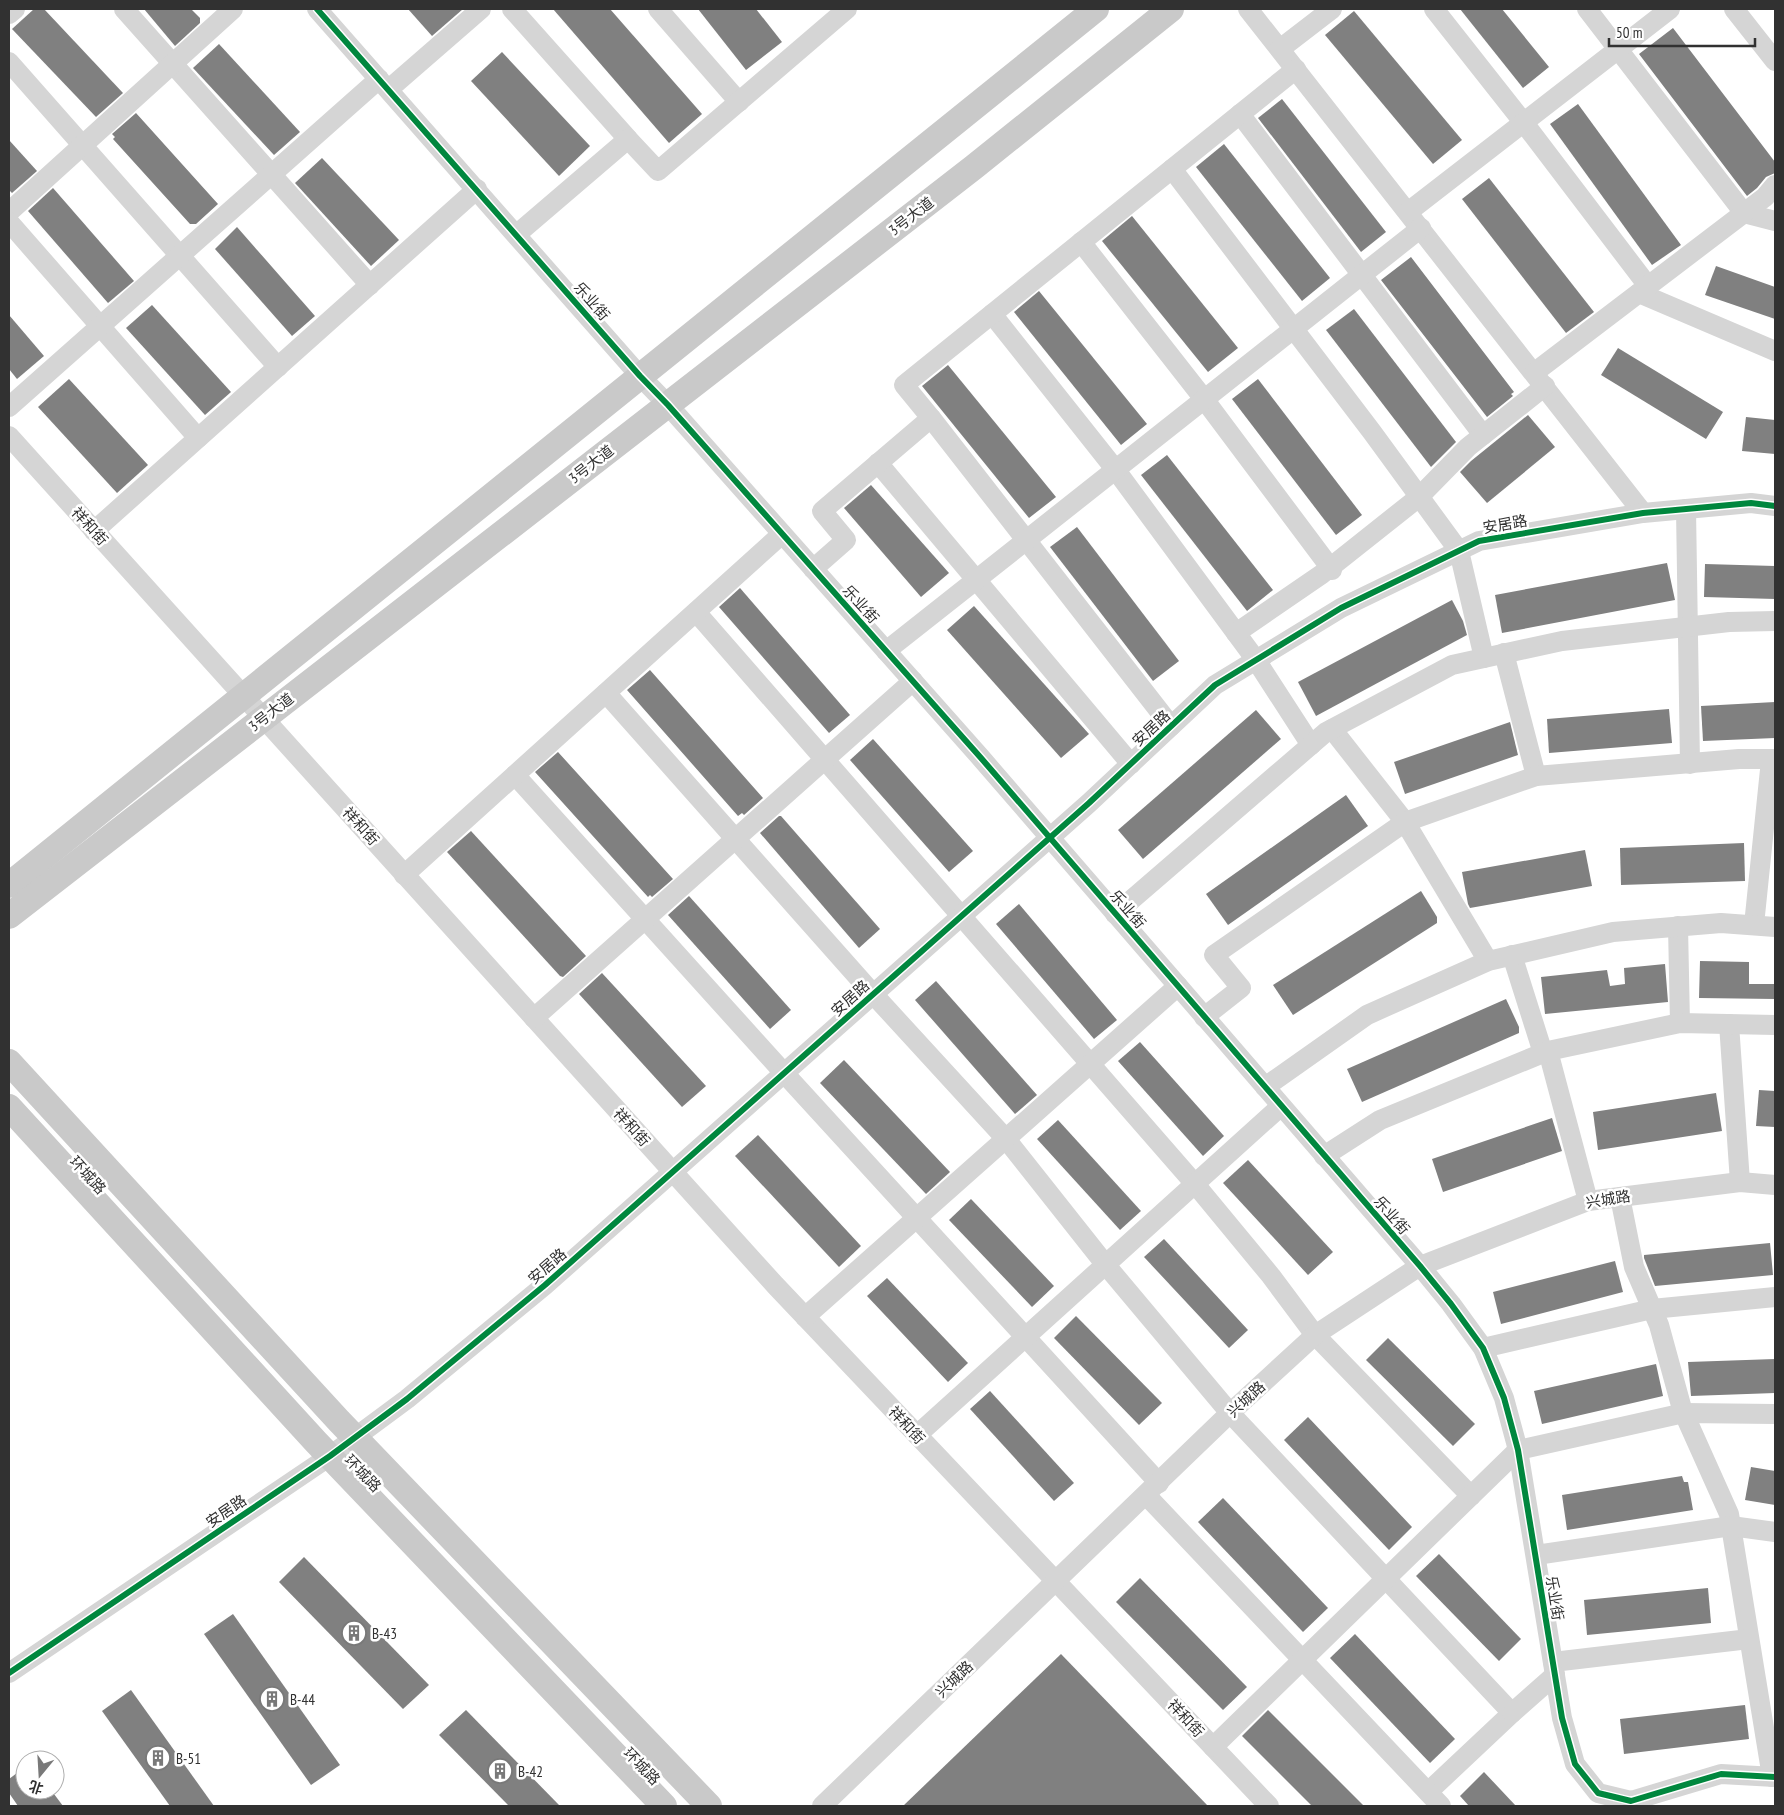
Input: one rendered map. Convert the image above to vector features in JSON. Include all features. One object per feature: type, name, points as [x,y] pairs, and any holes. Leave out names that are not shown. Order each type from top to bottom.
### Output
[{"type":"main road","name":"3号大道","points":[[9,885],[1096,9]]},
{"type":"main road","name":"3号大道","points":[[9,916],[974,167],[1171,9]]},
{"type":"main road","points":[[9,1062],[355,1438],[709,1806]]},
{"type":"main road","name":"环城路","points":[[9,1107],[330,1456],[664,1806]]},
{"type":"street","points":[[9,14],[15,9]]},
{"type":"street","points":[[124,9],[370,285]]},
{"type":"street","points":[[9,212],[233,9]]},
{"type":"street","name":"乐业街","points":[[317,9],[1050,838],[1420,1266],[1483,1348],[1504,1398],[1518,1450],[1562,1718],[1575,1764],[1598,1793],[1631,1801],[1646,1801],[1721,1774],[1774,1777]]},
{"type":"street","points":[[9,407],[272,174],[481,9]]},
{"type":"street","points":[[512,9],[658,171],[847,9]]},
{"type":"street","points":[[658,9],[739,102]]},
{"type":"street","points":[[1248,9],[1540,379],[1643,513]]},
{"type":"street","points":[[1280,49],[1332,9]]},
{"type":"street","points":[[1434,9],[1524,123],[1644,289],[1775,351]]},
{"type":"street","points":[[1587,9],[1744,213],[1775,222]]},
{"type":"street","points":[[886,651],[1361,275],[1415,220],[1524,123],[1670,9]]},
{"type":"street","points":[[1734,9],[1775,61]]},
{"type":"street","points":[[9,62],[278,367]]},
{"type":"street","points":[[1171,726],[904,385],[1296,69]]},
{"type":"street","points":[[1240,114],[1483,435]]},
{"type":"street","points":[[517,234],[628,138]]},
{"type":"street","points":[[1172,169],[1372,432],[1459,551],[1484,658]]},
{"type":"street","points":[[1236,633],[1331,569],[1419,497],[1468,447],[1483,435],[1540,379],[1644,289],[1765,197],[1775,185]]},
{"type":"street","points":[[94,531],[477,189]]},
{"type":"street","points":[[9,222],[198,438]]},
{"type":"street","points":[[1081,242],[1204,399],[1331,569]]},
{"type":"street","points":[[992,314],[1115,469],[1256,660],[1311,745]]},
{"type":"street","points":[[813,569],[846,540],[822,511],[931,418]]},
{"type":"street","name":"祥和街","points":[[9,436],[805,1317],[1269,1806]]},
{"type":"street","points":[[878,463],[1131,764]]},
{"type":"street","name":"安居路","points":[[9,1673],[330,1456],[408,1400],[546,1285],[1050,838],[1215,685],[1341,608],[1479,541],[1643,513],[1751,503],[1775,506]]},
{"type":"street","points":[[1686,509],[1690,764]]},
{"type":"street","points":[[404,874],[782,534]]},
{"type":"street","points":[[696,612],[1195,1184],[1271,1276],[1315,1335],[1471,1496]]},
{"type":"street","points":[[1115,914],[1326,732],[1452,665],[1562,641],[1729,622],[1775,621]]},
{"type":"street","points":[[1504,653],[1536,776]]},
{"type":"street","points":[[534,1018],[913,681]]},
{"type":"street","points":[[606,693],[873,994],[1006,1139],[1105,1264],[1230,1413],[1512,1713]]},
{"type":"street","points":[[1332,729],[1405,822],[1488,960]]},
{"type":"street","points":[[1204,1017],[1241,988],[1214,955],[1405,822],[1536,776],[1739,759],[1773,760],[1754,925]]},
{"type":"street","points":[[515,775],[1025,1337],[1152,1489],[1302,1660],[1434,1799],[1554,1669],[1750,1639]]},
{"type":"street","points":[[1265,1087],[1368,1015],[1488,960],[1613,932],[1721,923],[1775,927]]},
{"type":"street","points":[[1678,926],[1680,1024]]},
{"type":"street","points":[[1512,955],[1545,1052],[1588,1201]]},
{"type":"street","points":[[805,1317],[1178,986]]},
{"type":"street","points":[[1324,1156],[1380,1120],[1545,1052],[1680,1024],[1775,1025]]},
{"type":"street","points":[[1729,1024],[1740,1182]]},
{"type":"street","points":[[917,1435],[1281,1106]]},
{"type":"street","name":"兴城路","points":[[822,1806],[1230,1413],[1315,1335],[1420,1266],[1588,1201],[1740,1182],[1775,1185]]},
{"type":"street","points":[[1620,1197],[1634,1267],[1659,1325],[1684,1413],[1729,1514],[1774,1777]]},
{"type":"street","points":[[1483,1348],[1652,1309],[1775,1297]]},
{"type":"street","points":[[1213,1747],[1518,1450],[1684,1413],[1775,1414]]},
{"type":"street","points":[[1536,1555],[1731,1526],[1775,1532]]},
{"type":"building","points":[[34,9],[44,9],[123,93],[96,117],[12,29]]},
{"type":"building","points":[[144,9],[191,9],[200,18],[200,23],[175,46]]},
{"type":"building","points":[[408,9],[463,9],[432,36]]},
{"type":"building","points":[[553,9],[610,9],[702,114],[669,143]]},
{"type":"building","points":[[698,9],[756,9],[782,42],[746,70]]},
{"type":"building","points":[[1460,9],[1502,9],[1549,67],[1523,88]]},
{"type":"building","points":[[1354,11],[1462,140],[1433,164],[1325,35]]},
{"type":"building","points":[[1673,28],[1775,162],[1775,173],[1766,177],[1747,196],[1639,54]]},
{"type":"building","points":[[219,44],[300,132],[274,155],[193,68]]},
{"type":"building","points":[[502,52],[590,146],[559,176],[471,81]]},
{"type":"building","points":[[1282,99],[1386,232],[1361,252],[1258,118]]},
{"type":"building","points":[[1578,104],[1681,245],[1652,265],[1550,124]]},
{"type":"building","points":[[136,113],[218,204],[196,224],[190,224],[113,139],[115,137],[112,134]]},
{"type":"building","points":[[9,140],[37,171],[12,193],[9,190]]},
{"type":"building","points":[[1224,144],[1330,278],[1302,301],[1196,167]]},
{"type":"building","points":[[322,158],[399,240],[371,266],[295,183]]},
{"type":"building","points":[[1489,178],[1594,312],[1566,333],[1462,199]]},
{"type":"building","points":[[53,188],[134,281],[108,303],[28,211]]},
{"type":"building","points":[[1132,216],[1238,348],[1208,372],[1102,241]]},
{"type":"building","points":[[237,227],[315,316],[292,336],[215,249]]},
{"type":"building","points":[[1411,257],[1514,392],[1511,394],[1513,396],[1487,417],[1381,280]]},
{"type":"building","points":[[1716,266],[1775,287],[1775,319],[1705,295]]},
{"type":"building","points":[[1039,291],[1147,424],[1121,445],[1014,312]]},
{"type":"building","points":[[152,305],[231,392],[205,415],[126,328]]},
{"type":"building","points":[[1354,309],[1456,442],[1431,467],[1326,330]]},
{"type":"building","points":[[9,315],[44,356],[17,379],[9,369]]},
{"type":"building","points":[[1618,348],[1723,412],[1706,439],[1601,375]]},
{"type":"building","points":[[948,365],[1056,497],[1029,518],[922,386]]},
{"type":"building","points":[[69,379],[148,465],[117,493],[38,407]]},
{"type":"building","points":[[1258,379],[1362,515],[1336,535],[1232,399]]},
{"type":"building","points":[[1528,415],[1555,447],[1487,503],[1460,472]]},
{"type":"building","points":[[1746,417],[1775,420],[1775,454],[1742,451]]},
{"type":"building","points":[[1167,455],[1273,590],[1247,611],[1141,475]]},
{"type":"building","points":[[871,485],[949,573],[921,597],[844,508]]},
{"type":"building","points":[[1077,527],[1179,661],[1153,681],[1050,547]]},
{"type":"building","points":[[1667,563],[1675,600],[1502,633],[1495,595]]},
{"type":"building","points":[[1705,564],[1775,566],[1775,599],[1704,597]]},
{"type":"building","points":[[740,588],[850,715],[829,733],[719,607]]},
{"type":"building","points":[[1452,600],[1463,621],[1467,635],[1316,716],[1298,682]]},
{"type":"building","points":[[974,606],[1089,734],[1061,758],[947,630]]},
{"type":"building","points":[[650,670],[763,798],[744,815],[742,813],[738,816],[627,690]]},
{"type":"building","points":[[1775,702],[1775,738],[1703,741],[1701,706]]},
{"type":"building","points":[[1669,709],[1672,743],[1549,753],[1547,719]]},
{"type":"building","points":[[1256,710],[1281,739],[1143,859],[1118,830]]},
{"type":"building","points":[[1510,722],[1518,755],[1405,794],[1394,762]]},
{"type":"building","points":[[873,739],[973,851],[949,872],[850,760]]},
{"type":"building","points":[[558,752],[673,879],[652,897],[650,895],[648,897],[535,772]]},
{"type":"building","points":[[1346,795],[1368,826],[1228,925],[1206,894]]},
{"type":"building","points":[[779,816],[880,929],[859,948],[760,833]]},
{"type":"building","points":[[471,831],[586,956],[563,977],[560,976],[447,852]]},
{"type":"building","points":[[1744,843],[1745,881],[1621,885],[1620,848]]},
{"type":"building","points":[[1585,850],[1592,886],[1470,908],[1468,904],[1462,872]]},
{"type":"building","points":[[1421,891],[1437,917],[1437,923],[1293,1015],[1273,985]]},
{"type":"building","points":[[689,896],[791,1010],[770,1029],[668,915]]},
{"type":"building","points":[[1019,904],[1117,1020],[1094,1039],[996,924]]},
{"type":"building","points":[[1700,961],[1749,962],[1749,984],[1775,984],[1775,999],[1699,998]]},
{"type":"building","points":[[1665,964],[1668,1002],[1545,1014],[1541,977],[1607,970],[1610,986],[1625,984],[1624,968]]},
{"type":"building","points":[[602,973],[706,1086],[682,1107],[579,994]]},
{"type":"building","points":[[936,981],[1037,1095],[1015,1114],[915,1000]]},
{"type":"building","points":[[1506,999],[1519,1027],[1519,1033],[1362,1102],[1347,1069]]},
{"type":"building","points":[[1140,1042],[1224,1136],[1203,1156],[1118,1061]]},
{"type":"building","points":[[844,1060],[950,1172],[926,1194],[820,1083]]},
{"type":"building","points":[[1759,1090],[1775,1091],[1775,1127],[1756,1126]]},
{"type":"building","points":[[1716,1093],[1722,1131],[1598,1150],[1593,1112]]},
{"type":"building","points":[[1552,1118],[1562,1151],[1443,1192],[1432,1159]]},
{"type":"building","points":[[1058,1120],[1141,1211],[1120,1230],[1037,1139]]},
{"type":"building","points":[[758,1135],[861,1246],[839,1267],[735,1156]]},
{"type":"building","points":[[1248,1160],[1333,1252],[1308,1275],[1223,1183]]},
{"type":"building","points":[[971,1199],[1054,1286],[1032,1307],[949,1220]]},
{"type":"building","points":[[1164,1239],[1248,1330],[1229,1348],[1144,1257]]},
{"type":"building","points":[[1770,1243],[1773,1275],[1655,1286],[1644,1258],[1644,1255]]},
{"type":"building","points":[[1615,1261],[1623,1292],[1501,1324],[1493,1292]]},
{"type":"building","points":[[887,1278],[968,1363],[948,1382],[867,1296]]},
{"type":"building","points":[[1076,1316],[1162,1403],[1139,1425],[1054,1338]]},
{"type":"building","points":[[1388,1338],[1475,1424],[1453,1446],[1366,1360]]},
{"type":"building","points":[[1775,1359],[1775,1393],[1691,1396],[1688,1362]]},
{"type":"building","points":[[1656,1364],[1663,1396],[1542,1424],[1534,1391]]},
{"type":"building","points":[[990,1391],[1074,1483],[1054,1501],[970,1409]]},
{"type":"building","points":[[1308,1417],[1412,1527],[1389,1550],[1284,1440]]},
{"type":"building","points":[[1751,1467],[1775,1471],[1775,1505],[1745,1500]]},
{"type":"building","points":[[1682,1476],[1684,1482],[1688,1482],[1693,1510],[1567,1530],[1562,1495]]},
{"type":"building","points":[[1223,1498],[1328,1608],[1303,1632],[1198,1522]]},
{"type":"building","points":[[1439,1554],[1521,1639],[1499,1661],[1416,1576]]},
{"type":"building","name":"B-43","points":[[304,1557],[429,1685],[403,1709],[279,1582]]},
{"type":"building","points":[[1140,1578],[1247,1687],[1223,1710],[1116,1602]]},
{"type":"building","points":[[1708,1588],[1711,1623],[1587,1635],[1584,1600]]},
{"type":"building","name":"B-44","points":[[233,1614],[340,1765],[311,1785],[204,1634]]},
{"type":"building","points":[[1355,1634],[1455,1739],[1430,1763],[1330,1658]]},
{"type":"building","points":[[1061,1654],[1208,1806],[903,1806]]},
{"type":"building","name":"B-51","points":[[131,1690],[214,1806],[170,1806],[102,1711]]},
{"type":"building","points":[[1745,1705],[1749,1739],[1624,1754],[1620,1719]]},
{"type":"building","name":"B-42","points":[[466,1710],[560,1806],[509,1806],[439,1735]]},
{"type":"building","points":[[1268,1710],[1364,1806],[1312,1806],[1242,1736]]},
{"type":"building","points":[[1484,1772],[1516,1806],[1469,1806],[1460,1796]]},
{"type":"building","points":[[15,1774],[15,1800],[58,1800],[63,1806],[18,1806],[9,1793],[9,1779]]},
{"type":"cycle path","points":[[317,9],[640,376],[668,405],[981,758],[1420,1266],[1483,1348],[1504,1398],[1518,1450],[1562,1718],[1575,1764],[1598,1793],[1631,1801],[1721,1774],[1775,1777]]},
{"type":"cycle path","points":[[9,1673],[330,1456],[407,1399],[545,1285],[1089,803],[1215,685],[1341,608],[1479,541],[1643,513],[1751,503],[1775,506]]},
{"type":"place","name":"B-43","points":[[354,1633]]},
{"type":"place","name":"B-44","points":[[272,1699]]},
{"type":"place","name":"B-51","points":[[158,1758]]},
{"type":"place","name":"B-42","points":[[500,1771]]}]
